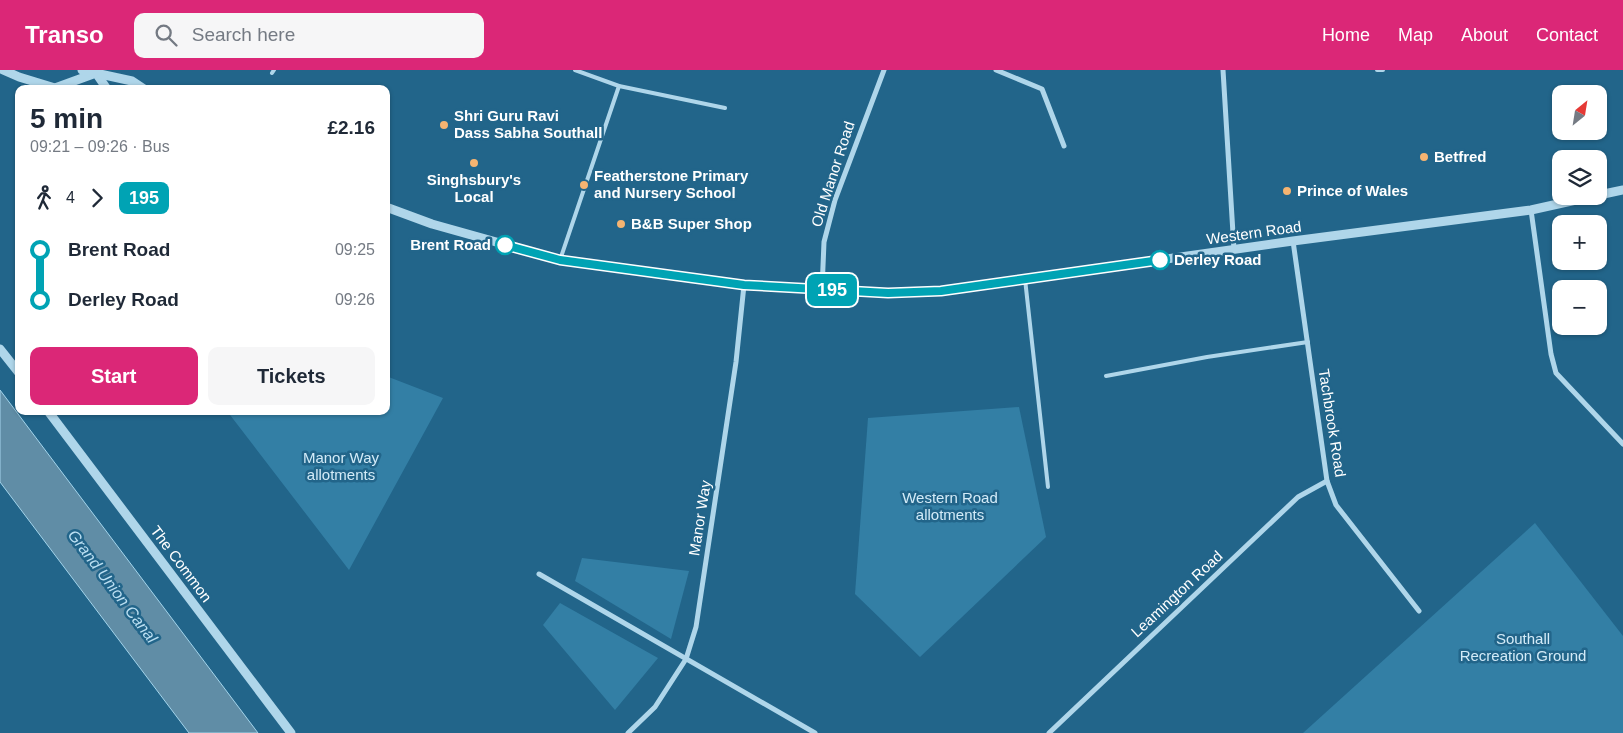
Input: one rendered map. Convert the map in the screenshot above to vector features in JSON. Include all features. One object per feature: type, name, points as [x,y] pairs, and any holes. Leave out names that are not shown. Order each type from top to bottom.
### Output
[{"type":"street","points":[[3,70],[45,85]]},
{"type":"street","points":[[82,70],[132,81],[138,85]]},
{"type":"street","name":"Old Manor Road","points":[[822,290],[824,242],[835,200],[884,70]]},
{"type":"street","points":[[996,70],[1042,89],[1064,146]]},
{"type":"street","points":[[1223,70],[1234,250]]},
{"type":"street","points":[[63,85],[96,72]]},
{"type":"street","points":[[96,72],[104,85]]},
{"type":"street","points":[[1607,193],[1623,190]]},
{"type":"street","name":"Western Road","points":[[390,208],[432,224],[560,260],[744,285],[888,293],[941,291],[1293,240],[1531,210],[1554,205]]},
{"type":"street","points":[[1531,210],[1551,354],[1556,373],[1623,444]]},
{"type":"street","name":"Tachbrook Road","points":[[1293,240],[1327,481],[1336,505],[1419,611]]},
{"type":"street","name":"Manor Way","points":[[628,733],[655,707],[686,658],[696,627],[736,362],[744,285]]},
{"type":"street","points":[[0,349],[15,368]]},
{"type":"street","name":"The Common","points":[[51,415],[291,733]]},
{"type":"street","name":"Leamington Road","points":[[1049,733],[1298,497],[1327,481]]},
{"type":"street","points":[[539,574],[815,733]]},
{"type":"lane","points":[[575,70],[619,86],[725,108]]},
{"type":"lane","points":[[1376,70],[1383,70]]},
{"type":"lane","points":[[560,260],[619,86]]},
{"type":"lane","points":[[1025,279],[1048,487]]},
{"type":"lane","points":[[1106,376],[1207,356],[1308,342]]},
{"type":"green space","name":"Manor Way allotments","points":[[390,378],[443,398],[349,570],[230,415],[390,415]]},
{"type":"green space","name":"Western Road allotments","points":[[1019,407],[1046,537],[920,657],[855,594],[868,418]]},
{"type":"green space","name":"Southall Recreation Ground","points":[[1535,523],[1623,636],[1623,733],[1303,733]]},
{"type":"green space","points":[[582,558],[689,571],[671,639],[575,581]]},
{"type":"green space","points":[[560,603],[658,658],[615,710],[543,625]]},
{"type":"water","name":"Grand Union Canal","points":[[0,390],[15,410],[15,415],[19,415],[258,733],[189,733],[0,482]]},
{"type":"bus line","name":"195","points":[[505,245],[560,260],[744,285],[888,293],[941,291],[1160,260]]},
{"type":"place","name":"Shri Guru Ravi Dass Sabha Southall","points":[[444,125]]},
{"type":"place","name":"Betfred","points":[[1424,157]]},
{"type":"place","name":"Singhsbury's Local","points":[[474,163]]},
{"type":"place","name":"Featherstone Primary and Nursery School","points":[[584,185]]},
{"type":"place","name":"Prince of Wales","points":[[1287,191]]},
{"type":"place","name":"B&B Super Shop","points":[[621,224]]},
{"type":"place","name":"Brent Road","points":[[505,245]]},
{"type":"place","name":"Derley Road","points":[[1160,260]]}]
